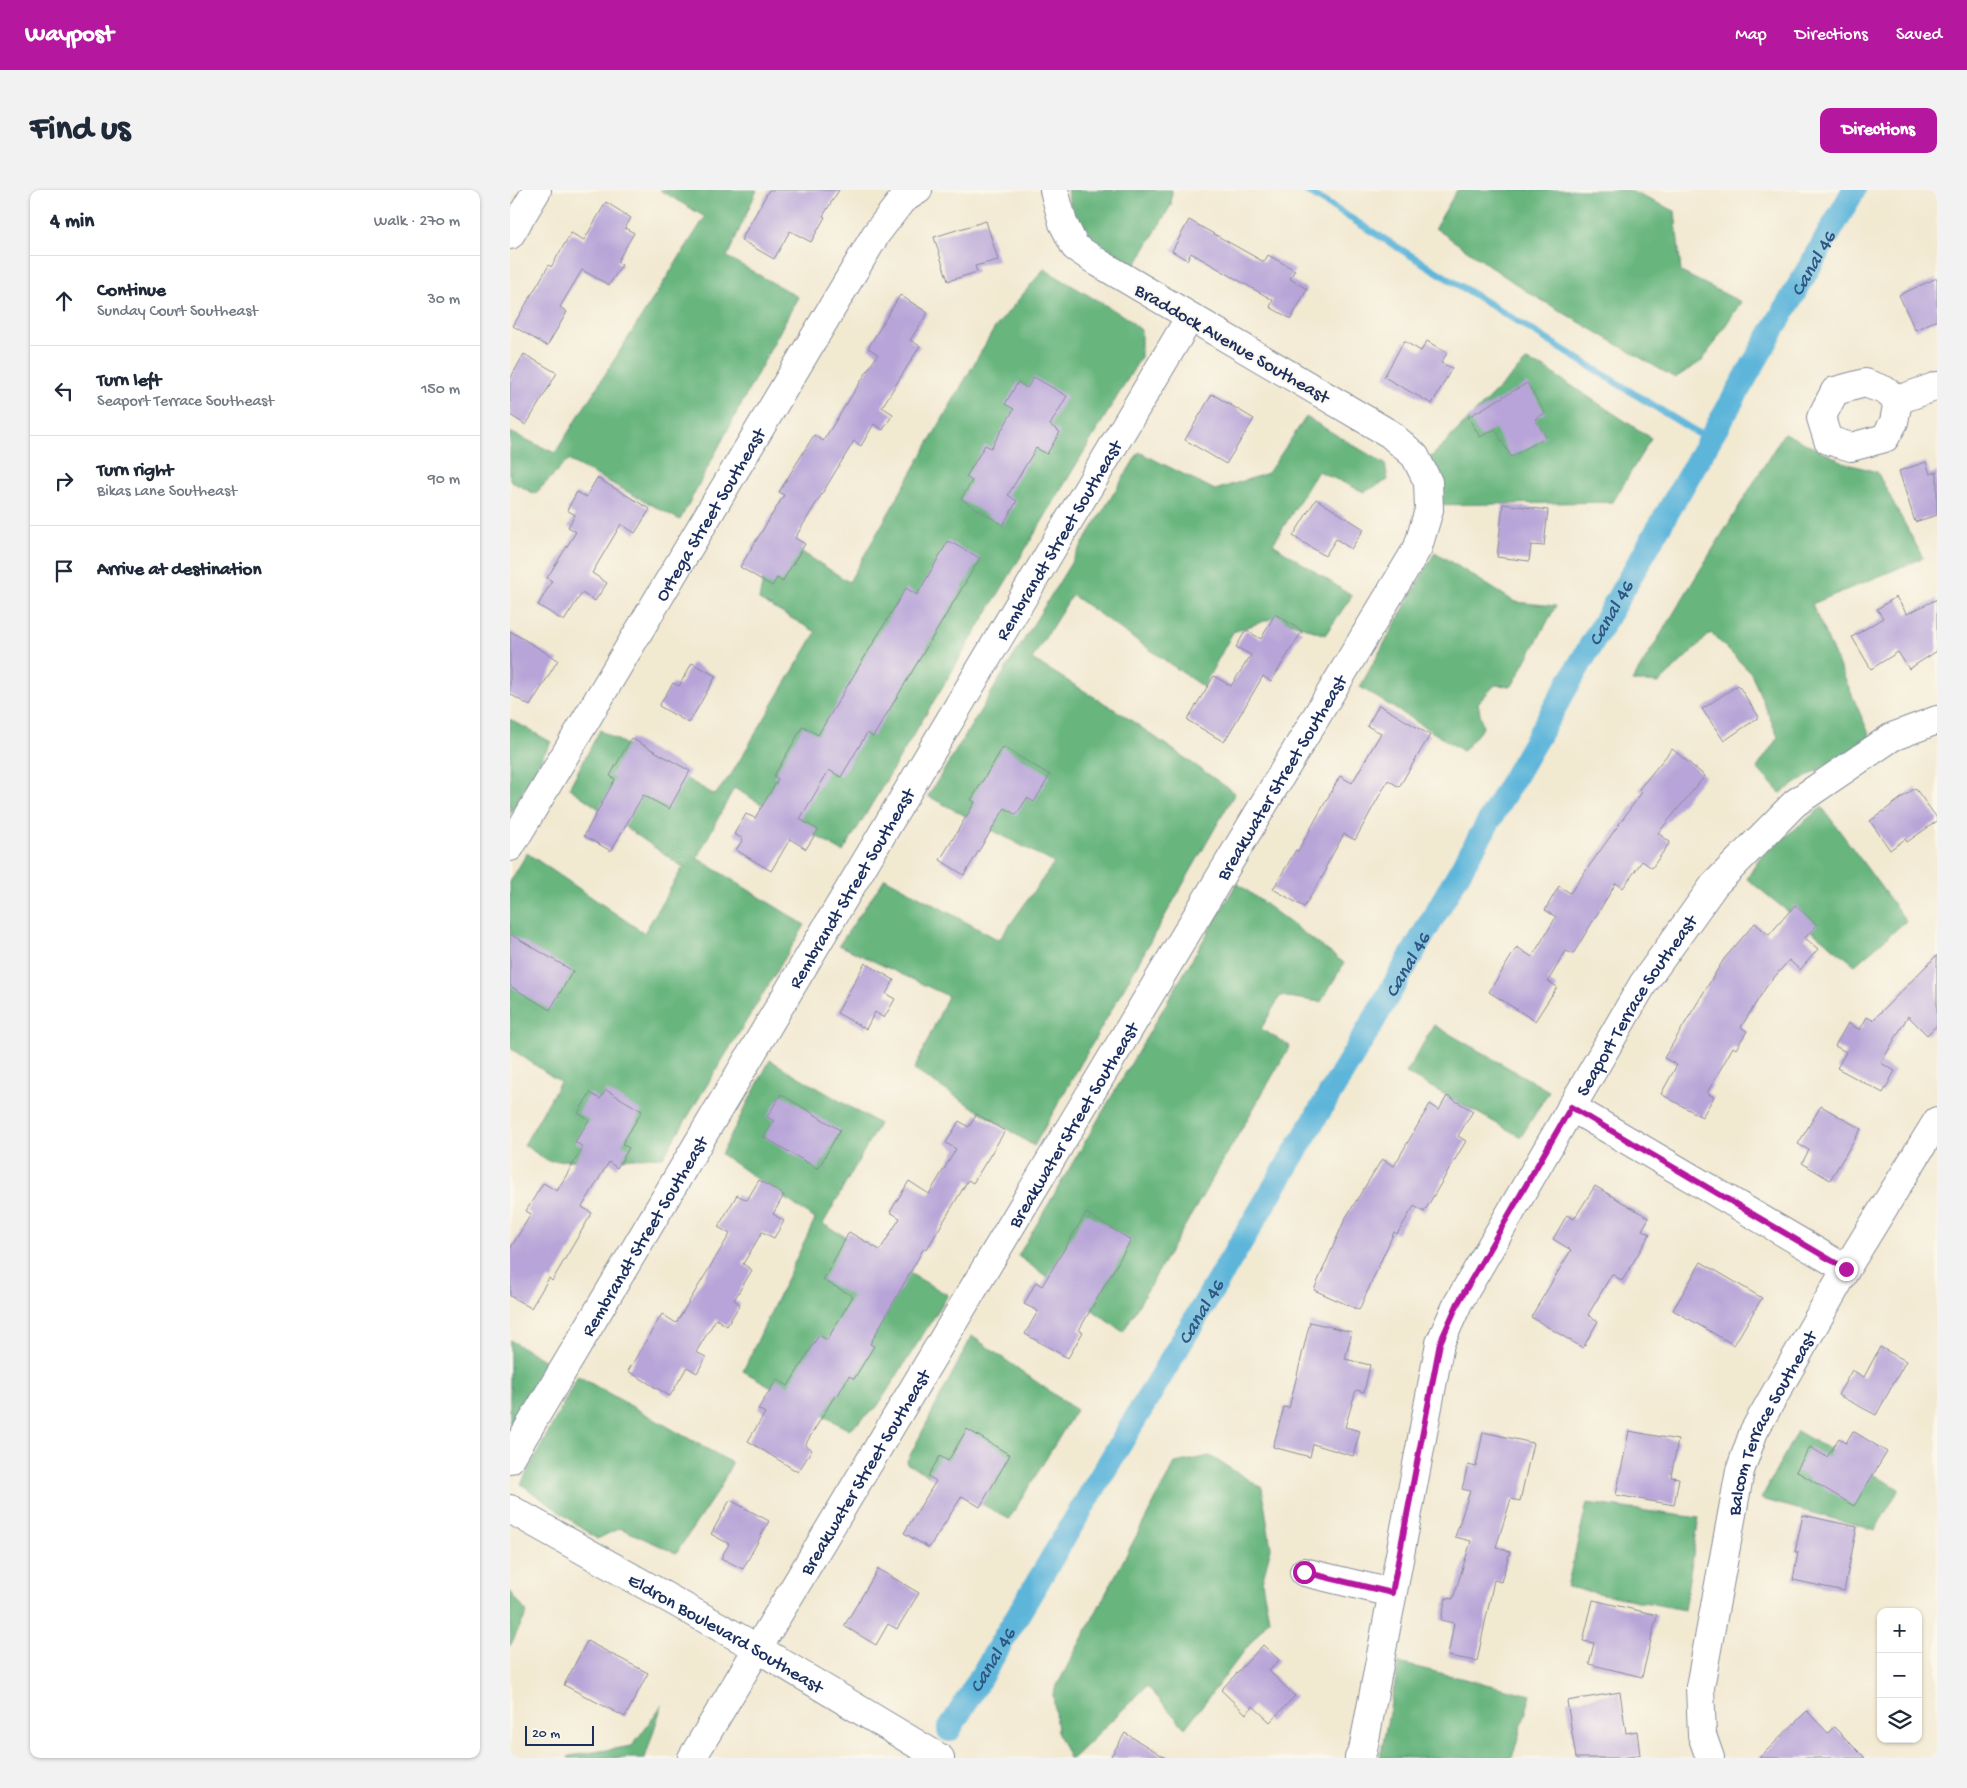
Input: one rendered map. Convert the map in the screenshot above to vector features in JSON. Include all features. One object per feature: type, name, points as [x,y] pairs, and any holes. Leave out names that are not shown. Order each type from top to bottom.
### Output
[{"type":"street","points":[[510,235],[537,190]]},
{"type":"street","name":"Ortega Street Southeast","points":[[510,847],[876,234],[902,200],[918,190]]},
{"type":"street","name":"Braddock Avenue Southeast","points":[[1054,190],[1063,223],[1075,247],[1098,264],[1390,434],[1415,456],[1428,482]]},
{"type":"street","name":"Rembrandt Street Southeast","points":[[510,1459],[1190,317]]},
{"type":"street","points":[[1898,400],[1937,386]]},
{"type":"street","name":"Breakwater Street Southeast","points":[[692,1758],[1418,547],[1429,510],[1428,482]]},
{"type":"street","name":"Seaport Terrace Southeast","points":[[1359,1758],[1363,1750],[1440,1343],[1458,1303],[1643,984],[1714,885],[1795,803],[1892,737],[1937,720]]},
{"type":"street","points":[[1571,1107],[1846,1269]]},
{"type":"street","name":"Balcom Terrace Southeast","points":[[1710,1758],[1702,1735],[1700,1687],[1740,1471],[1754,1431],[1846,1269],[1937,1121]]},
{"type":"street","name":"Eldron Boulevard Southeast","points":[[510,1510],[757,1648],[940,1758]]},
{"type":"street","points":[[1304,1572],[1392,1593]]},
{"type":"green space","points":[[660,190],[757,190],[727,257],[798,297],[680,520],[568,460],[535,494],[510,481],[510,432],[555,453],[705,217]]},
{"type":"green space","points":[[1067,190],[1172,190],[1171,205],[1131,273],[1078,239]]},
{"type":"green space","points":[[1457,190],[1628,190],[1675,211],[1681,272],[1741,302],[1702,361],[1675,378],[1526,291],[1435,228]]},
{"type":"green space","points":[[1044,269],[1127,318],[1141,330],[1141,357],[843,852],[734,788],[697,858],[805,925],[663,1157],[548,1161],[524,1145],[560,1082],[510,1048],[510,882],[527,853],[644,933],[683,867],[569,788],[600,730],[715,795],[732,773],[816,632],[759,600],[768,554],[794,547],[849,582],[994,329]]},
{"type":"green space","points":[[1526,361],[1543,367],[1651,438],[1613,502],[1438,505],[1430,458]]},
{"type":"green space","points":[[1306,417],[1385,464],[1388,480],[1364,492],[1318,471],[1273,544],[1352,596],[1325,635],[1276,617],[1233,632],[1203,687],[1072,595],[1032,659],[1122,714],[1235,793],[1034,1146],[914,1070],[948,996],[839,945],[885,878],[999,940],[1054,863],[928,796],[1139,452],[1215,490],[1268,473]]},
{"type":"green space","points":[[1784,433],[1848,464],[1877,472],[1923,558],[1812,604],[1871,738],[1780,793],[1757,768],[1778,737],[1751,673],[1711,633],[1659,683],[1632,681]]},
{"type":"green space","points":[[1435,552],[1515,602],[1556,606],[1512,686],[1495,685],[1478,703],[1483,728],[1463,751],[1360,687]]},
{"type":"green space","points":[[510,719],[551,742],[510,814]]},
{"type":"green space","points":[[1822,807],[1906,921],[1855,965],[1747,879],[1760,857]]},
{"type":"green space","points":[[1237,883],[1344,963],[1321,1002],[1280,996],[1261,1029],[1290,1046],[1123,1332],[1018,1256]]},
{"type":"green space","points":[[1434,1025],[1549,1091],[1521,1137],[1406,1073]]},
{"type":"green space","points":[[770,1060],[879,1124],[823,1224],[948,1295],[877,1407],[849,1430],[743,1371],[815,1219],[721,1154]]},
{"type":"green space","points":[[972,1336],[1076,1410],[1009,1519],[906,1463]]},
{"type":"green space","points":[[510,1340],[547,1362],[510,1424]]},
{"type":"green space","points":[[578,1376],[732,1463],[719,1489],[676,1553],[620,1528],[597,1539],[521,1484]]},
{"type":"green space","points":[[1797,1431],[1899,1489],[1875,1530],[1761,1499]]},
{"type":"green space","points":[[1210,1456],[1262,1488],[1271,1548],[1262,1582],[1269,1619],[1185,1728],[1147,1686],[1073,1758],[1069,1758],[1057,1732],[1053,1693],[1175,1463]]},
{"type":"green space","points":[[1587,1503],[1699,1518],[1684,1610],[1567,1587]]},
{"type":"green space","points":[[510,1591],[527,1613],[510,1646]]},
{"type":"green space","points":[[1399,1663],[1531,1695],[1512,1758],[1380,1758]]},
{"type":"green space","points":[[662,1705],[645,1758],[568,1758],[569,1756],[632,1746]]},
{"type":"building","points":[[769,190],[839,190],[823,216],[825,217],[811,242],[790,231],[774,259],[741,240]]},
{"type":"building","points":[[606,202],[631,218],[625,228],[634,233],[617,262],[622,265],[609,285],[582,270],[560,307],[567,312],[547,346],[513,326],[549,265],[551,267],[571,233],[584,240]]},
{"type":"building","points":[[1189,220],[1264,262],[1268,255],[1295,270],[1290,279],[1307,289],[1291,319],[1270,307],[1273,300],[1191,253],[1187,260],[1172,251]]},
{"type":"building","points":[[986,221],[998,260],[975,266],[977,272],[948,281],[934,237]]},
{"type":"building","points":[[1937,278],[1937,320],[1915,330],[1899,295]]},
{"type":"building","points":[[900,295],[928,313],[910,340],[920,346],[882,407],[893,414],[883,430],[874,424],[861,446],[854,441],[795,538],[805,544],[782,582],[777,578],[772,586],[740,567],[784,495],[779,492],[814,435],[823,441],[878,354],[868,348]]},
{"type":"building","points":[[1404,341],[1421,351],[1427,341],[1447,353],[1441,363],[1452,368],[1432,404],[1384,377]]},
{"type":"building","points":[[524,354],[557,373],[526,425],[510,415],[510,379]]},
{"type":"building","points":[[1034,377],[1067,396],[1050,425],[1060,432],[1047,454],[1036,448],[1008,495],[1017,501],[1003,525],[961,499],[972,481],[966,477],[985,445],[991,448],[1014,409],[1005,404],[1018,382],[1027,388]]},
{"type":"building","points":[[1527,383],[1545,413],[1535,419],[1546,437],[1511,457],[1495,429],[1480,437],[1468,417]]},
{"type":"building","points":[[1212,394],[1254,419],[1226,464],[1185,440]]},
{"type":"building","points":[[1926,462],[1930,474],[1937,472],[1937,515],[1915,522],[1899,471]]},
{"type":"building","points":[[597,478],[650,509],[635,533],[621,524],[592,573],[607,583],[595,601],[582,593],[564,621],[538,605],[552,581],[547,578],[576,532],[568,527],[575,515],[567,510],[577,492],[586,497]]},
{"type":"building","points":[[1316,499],[1364,529],[1351,549],[1336,539],[1325,556],[1293,536]]},
{"type":"building","points":[[1503,504],[1548,510],[1544,546],[1531,545],[1529,561],[1497,557]]},
{"type":"building","points":[[948,541],[980,558],[873,737],[867,733],[841,777],[829,770],[800,819],[818,830],[806,849],[790,839],[771,871],[736,850],[743,839],[734,834],[746,814],[755,818],[778,779],[774,776],[803,726],[818,735],[906,588],[917,595]]},
{"type":"building","points":[[1896,597],[1907,614],[1937,599],[1937,651],[1909,669],[1898,652],[1871,669],[1852,637],[1883,618],[1877,609]]},
{"type":"building","points":[[1275,614],[1302,631],[1271,682],[1263,676],[1224,742],[1187,720],[1214,676],[1231,686],[1251,655],[1236,647],[1246,630],[1261,639]]},
{"type":"building","points":[[510,631],[558,660],[530,706],[510,694]]},
{"type":"building","points":[[692,663],[716,676],[689,723],[659,706],[673,683],[679,686]]},
{"type":"building","points":[[1738,685],[1759,717],[1724,741],[1702,709]]},
{"type":"building","points":[[1379,705],[1430,735],[1399,787],[1388,780],[1355,840],[1344,834],[1325,868],[1327,869],[1304,907],[1273,889],[1296,850],[1298,851],[1340,776],[1352,783],[1381,733],[1367,726]]},
{"type":"building","points":[[631,738],[690,771],[669,809],[643,795],[611,851],[584,836],[615,779],[610,776]]},
{"type":"building","points":[[1003,747],[1050,775],[1034,802],[1027,798],[1016,815],[1005,808],[964,875],[940,860],[975,802],[971,800]]},
{"type":"building","points":[[1672,749],[1705,776],[1658,833],[1670,842],[1652,868],[1642,861],[1623,888],[1616,883],[1573,954],[1566,951],[1548,981],[1557,987],[1535,1021],[1489,992],[1517,947],[1532,957],[1556,917],[1545,910],[1559,886],[1570,893],[1642,792],[1639,789]]},
{"type":"building","points":[[1915,788],[1937,818],[1937,821],[1907,842],[1905,839],[1890,850],[1870,821]]},
{"type":"building","points":[[1795,905],[1817,925],[1805,938],[1818,949],[1800,970],[1789,960],[1766,987],[1741,1027],[1747,1031],[1736,1049],[1733,1047],[1707,1093],[1714,1097],[1702,1117],[1661,1094],[1677,1065],[1664,1058],[1724,959],[1755,923],[1769,935]]},
{"type":"building","points":[[510,934],[573,971],[550,1010],[510,986]]},
{"type":"building","points":[[1937,955],[1937,1025],[1927,1035],[1908,1016],[1881,1063],[1895,1071],[1883,1093],[1837,1068],[1846,1052],[1835,1046],[1848,1023],[1860,1030],[1867,1017],[1873,1020]]},
{"type":"building","points":[[865,963],[894,980],[886,994],[895,999],[884,1018],[875,1012],[866,1029],[837,1013]]},
{"type":"building","points":[[606,1090],[642,1111],[622,1144],[629,1148],[617,1168],[609,1162],[582,1207],[592,1213],[552,1281],[549,1278],[531,1308],[510,1296],[510,1249],[531,1214],[526,1211],[543,1183],[557,1191],[583,1147],[575,1142],[589,1120],[578,1113],[590,1093],[600,1099]]},
{"type":"building","points":[[781,1094],[840,1130],[818,1169],[764,1137],[774,1121],[767,1117]]},
{"type":"building","points":[[1447,1096],[1473,1111],[1458,1136],[1466,1141],[1424,1212],[1414,1206],[1397,1234],[1394,1232],[1359,1310],[1314,1290],[1345,1219],[1382,1159],[1394,1166],[1430,1104],[1439,1110]]},
{"type":"building","points":[[1821,1106],[1861,1129],[1830,1180],[1802,1163],[1809,1150],[1798,1144]]},
{"type":"building","points":[[977,1114],[1005,1131],[973,1183],[968,1180],[927,1249],[924,1248],[870,1344],[874,1346],[854,1379],[849,1376],[838,1395],[836,1394],[805,1445],[812,1450],[798,1472],[748,1441],[765,1413],[758,1409],[777,1379],[788,1386],[819,1335],[827,1340],[853,1296],[823,1280],[849,1232],[880,1250],[900,1218],[890,1212],[909,1181],[929,1194],[956,1149],[946,1143],[959,1121],[969,1127]]},
{"type":"building","points":[[759,1180],[784,1195],[773,1214],[784,1221],[774,1238],[762,1232],[743,1264],[752,1270],[734,1300],[740,1304],[727,1326],[716,1319],[696,1352],[706,1357],[697,1373],[687,1367],[670,1396],[628,1371],[662,1314],[676,1323],[730,1234],[718,1227],[737,1195],[747,1200]]},
{"type":"building","points":[[1595,1186],[1649,1218],[1642,1230],[1650,1234],[1622,1281],[1612,1274],[1588,1315],[1598,1321],[1583,1348],[1531,1317],[1571,1250],[1553,1239],[1567,1215],[1574,1219]]},
{"type":"building","points":[[1086,1213],[1131,1240],[1079,1330],[1083,1332],[1068,1358],[1025,1334],[1038,1311],[1024,1304],[1036,1282],[1042,1286]]},
{"type":"building","points":[[1701,1262],[1762,1298],[1734,1345],[1673,1310]]},
{"type":"building","points":[[1310,1322],[1352,1332],[1345,1359],[1370,1365],[1364,1392],[1356,1390],[1345,1427],[1360,1431],[1353,1456],[1313,1444],[1310,1457],[1273,1447],[1284,1407],[1289,1408]]},
{"type":"building","points":[[1880,1347],[1906,1361],[1876,1415],[1838,1395],[1852,1370],[1864,1377]]},
{"type":"building","points":[[967,1429],[1010,1455],[980,1507],[962,1496],[929,1548],[904,1533],[936,1481],[928,1476],[940,1456],[948,1461]]},
{"type":"building","points":[[1629,1431],[1678,1440],[1671,1477],[1679,1478],[1674,1505],[1616,1495]]},
{"type":"building","points":[[1853,1431],[1887,1452],[1854,1506],[1796,1471],[1810,1447],[1827,1457],[1839,1438],[1846,1443]]},
{"type":"building","points":[[1483,1432],[1533,1443],[1520,1501],[1511,1499],[1496,1547],[1510,1552],[1501,1582],[1494,1580],[1477,1661],[1448,1656],[1454,1623],[1441,1620],[1446,1598],[1453,1599],[1471,1541],[1455,1537],[1470,1491],[1462,1489],[1468,1465],[1476,1467]]},
{"type":"building","points":[[730,1500],[769,1521],[743,1569],[721,1558],[729,1544],[711,1534]]},
{"type":"building","points":[[1803,1515],[1857,1527],[1844,1591],[1793,1580],[1798,1552],[1795,1552]]},
{"type":"building","points":[[878,1569],[919,1593],[897,1629],[888,1624],[876,1645],[844,1626]]},
{"type":"building","points":[[1593,1600],[1657,1615],[1642,1677],[1589,1664],[1594,1643],[1583,1641]]},
{"type":"building","points":[[587,1641],[648,1673],[625,1717],[564,1685]]},
{"type":"building","points":[[1263,1645],[1279,1660],[1269,1671],[1295,1696],[1270,1722],[1253,1706],[1246,1714],[1221,1690]]},
{"type":"building","points":[[1620,1692],[1626,1733],[1637,1731],[1640,1755],[1622,1758],[1576,1758],[1567,1701]]},
{"type":"building","points":[[1807,1711],[1828,1733],[1834,1727],[1865,1758],[1759,1758]]},
{"type":"building","points":[[1125,1733],[1166,1758],[1110,1758]]},
{"type":"waterway","points":[[1305,190],[1709,440]]},
{"type":"waterway","name":"Canal 46","points":[[949,1730],[1371,1025],[1854,190]]},
{"type":"route","points":[[1304,1572],[1392,1593],[1440,1343],[1458,1303],[1571,1107],[1846,1269]]}]
